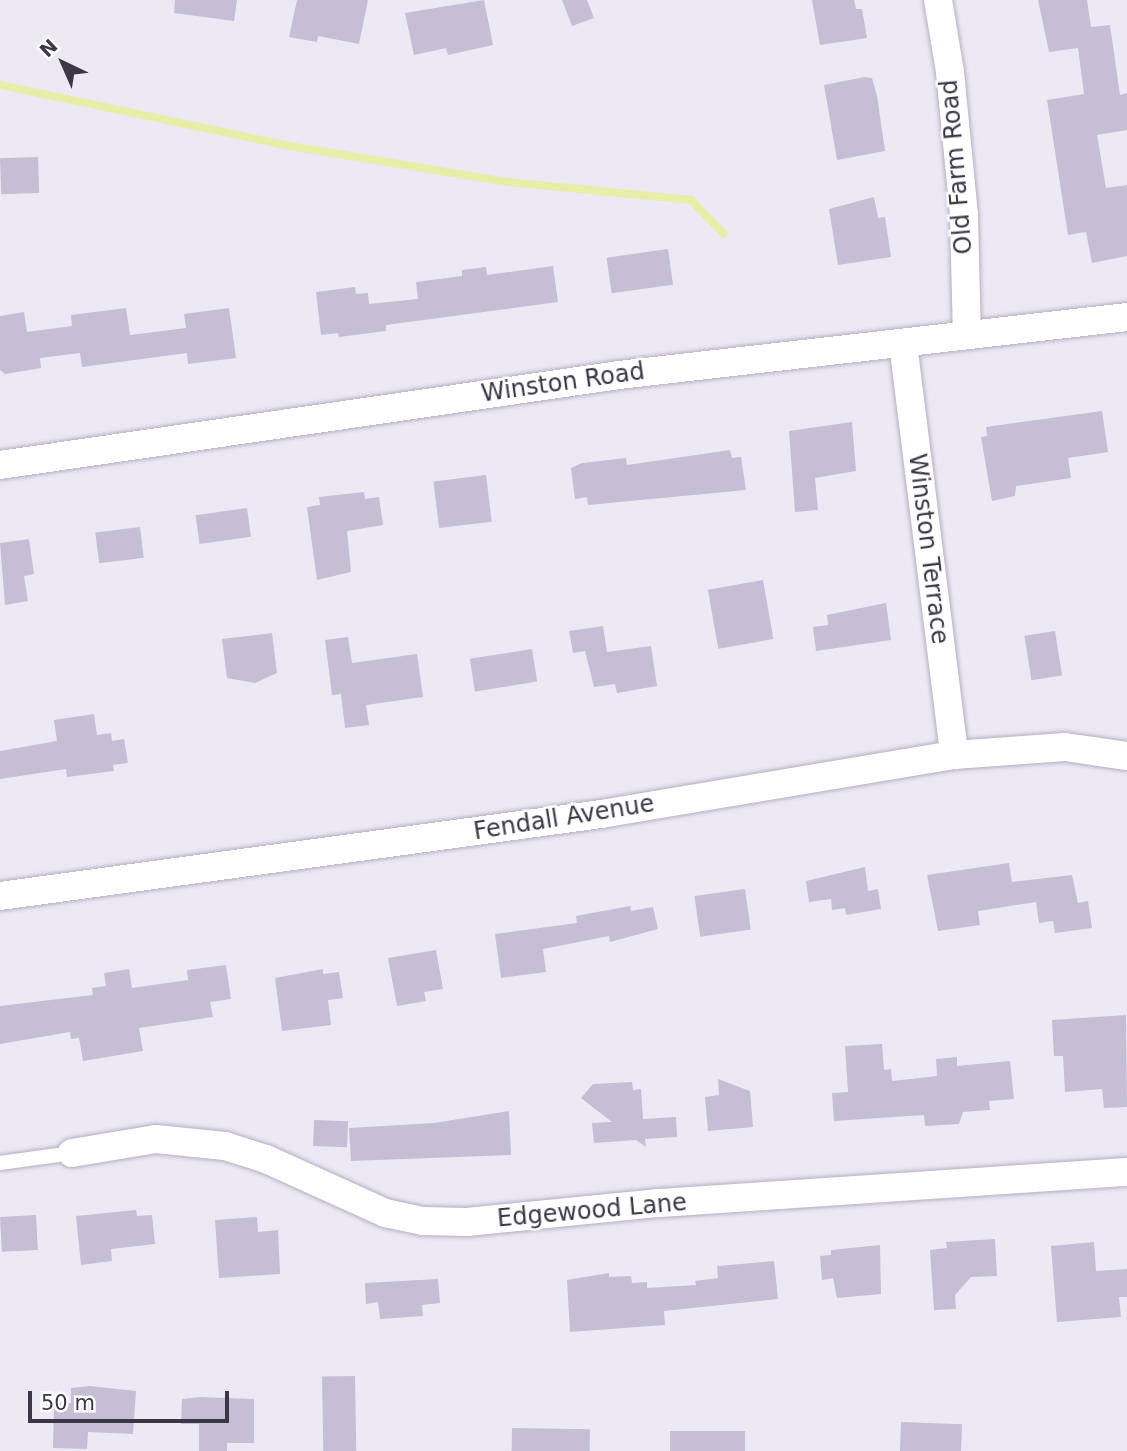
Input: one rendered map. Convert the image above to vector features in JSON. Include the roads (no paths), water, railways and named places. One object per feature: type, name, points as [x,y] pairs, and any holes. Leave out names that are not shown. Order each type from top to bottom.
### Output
[{"type":"street","name":"Old Farm Road","points":[[938,0],[950,72],[964,216],[967,335]]},
{"type":"street","name":"Winston Road","points":[[0,465],[619,375],[1127,317]]},
{"type":"street","name":"Winston Terrace","points":[[903,343],[954,755]]},
{"type":"street","name":"Fendall Avenue","points":[[0,896],[601,814],[954,755],[1065,747],[1127,756]]},
{"type":"street","name":"Edgewood Lane","points":[[72,1153],[156,1139],[225,1146],[266,1159],[385,1213],[423,1221],[467,1222],[659,1203],[1127,1171]]},
{"type":"lane","points":[[0,1163],[72,1153]]},
{"type":"waterway","points":[[0,85],[290,146],[507,182],[691,200],[724,234]]}]
